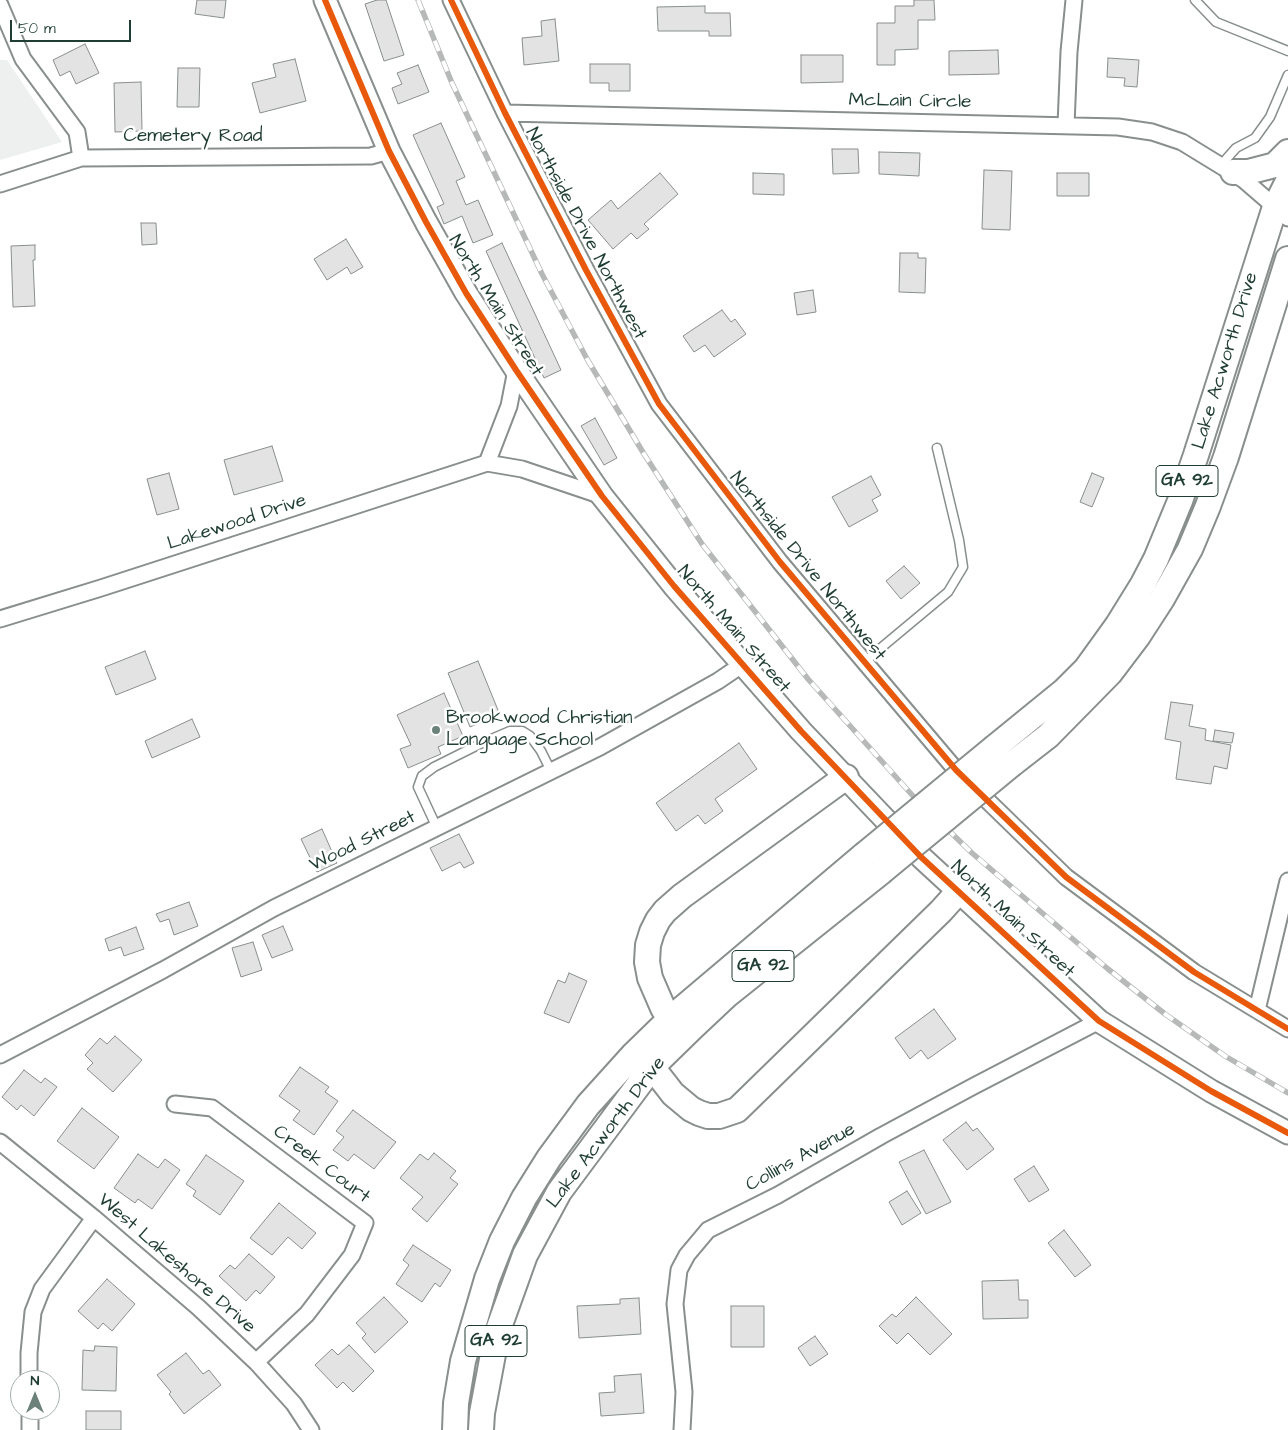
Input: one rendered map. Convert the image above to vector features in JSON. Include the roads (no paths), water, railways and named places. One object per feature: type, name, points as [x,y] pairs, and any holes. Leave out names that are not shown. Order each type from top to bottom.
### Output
[{"type":"main road","name":"North Main Street","points":[[325,0],[390,151],[426,222],[466,292],[516,370],[602,496],[674,586],[801,731],[921,857],[1099,1021],[1211,1091],[1288,1133]]},
{"type":"main road","points":[[1227,168],[1248,172],[1275,165],[1288,152]]},
{"type":"main road","name":"Lake Acworth Drive","points":[[455,1430],[456,1403],[463,1361],[486,1279],[506,1232],[539,1174],[571,1126],[617,1071],[670,1019],[864,855],[1065,690],[1086,669],[1117,626],[1143,584],[1169,528],[1281,212],[1288,182]]},
{"type":"main road","name":"Lake Acworth Drive","points":[[481,1430],[482,1413],[497,1333],[525,1255],[559,1192],[652,1067],[727,995],[1048,736],[1110,673],[1138,636],[1162,599],[1190,549],[1208,506],[1226,457],[1288,259]]},
{"type":"main road","points":[[1270,317],[1288,288]]},
{"type":"main road","points":[[670,1019],[650,978],[647,962],[648,945],[658,920],[665,910],[846,778]]},
{"type":"main road","points":[[652,1067],[673,1094],[691,1109],[708,1116],[719,1116],[738,1110],[942,911],[959,891]]},
{"type":"street","name":"Northside Drive Northwest","points":[[451,0],[505,113],[586,270],[659,404],[780,562],[956,770],[1066,876],[1194,972],[1288,1029]]},
{"type":"street","points":[[1066,125],[1069,52],[1074,0]]},
{"type":"street","points":[[0,5],[24,59],[77,132],[81,158]]},
{"type":"street","name":"McLain Circle","points":[[505,113],[1118,127],[1152,132],[1182,142],[1227,168],[1259,191],[1281,212]]},
{"type":"street","name":"Cemetery Road","points":[[0,184],[81,158],[371,156],[390,151]]},
{"type":"street","points":[[486,463],[509,406],[516,370]]},
{"type":"street","name":"Lakewood Drive","points":[[0,619],[486,463],[522,469],[602,496]]},
{"type":"street","name":"Wood Street","points":[[0,1054],[163,970],[274,908],[600,747],[718,681],[743,664]]},
{"type":"street","points":[[1257,1010],[1288,881]]},
{"type":"street","name":"Collins Avenue","points":[[682,1430],[684,1392],[675,1304],[679,1270],[687,1255],[708,1230],[778,1195],[947,1100],[1099,1021]]},
{"type":"street","name":"Creek Court","points":[[175,1104],[212,1108],[365,1224],[352,1255],[307,1314],[256,1362]]},
{"type":"street","name":"West Lakeshore Drive","points":[[0,1142],[94,1218],[199,1308],[256,1362],[294,1404],[311,1430]]},
{"type":"street","points":[[29,1370],[33,1312],[42,1288],[94,1218]]},
{"type":"lane","points":[[1195,0],[1216,22],[1288,52]]},
{"type":"lane","points":[[1227,168],[1236,148],[1255,138],[1270,116],[1288,75]]},
{"type":"lane","points":[[864,662],[948,592],[963,567],[960,540],[938,448]]},
{"type":"lane","points":[[437,828],[418,787],[422,776],[482,743],[510,731],[522,731],[530,736],[541,751],[551,771]]},
{"type":"railway","points":[[418,0],[452,83],[542,274],[587,359],[644,454],[702,544],[808,679],[913,796],[972,853],[1108,969],[1165,1014],[1225,1056],[1288,1093]]},
{"type":"place","name":"Brookwood Christian Language School","points":[[436,730]]}]
